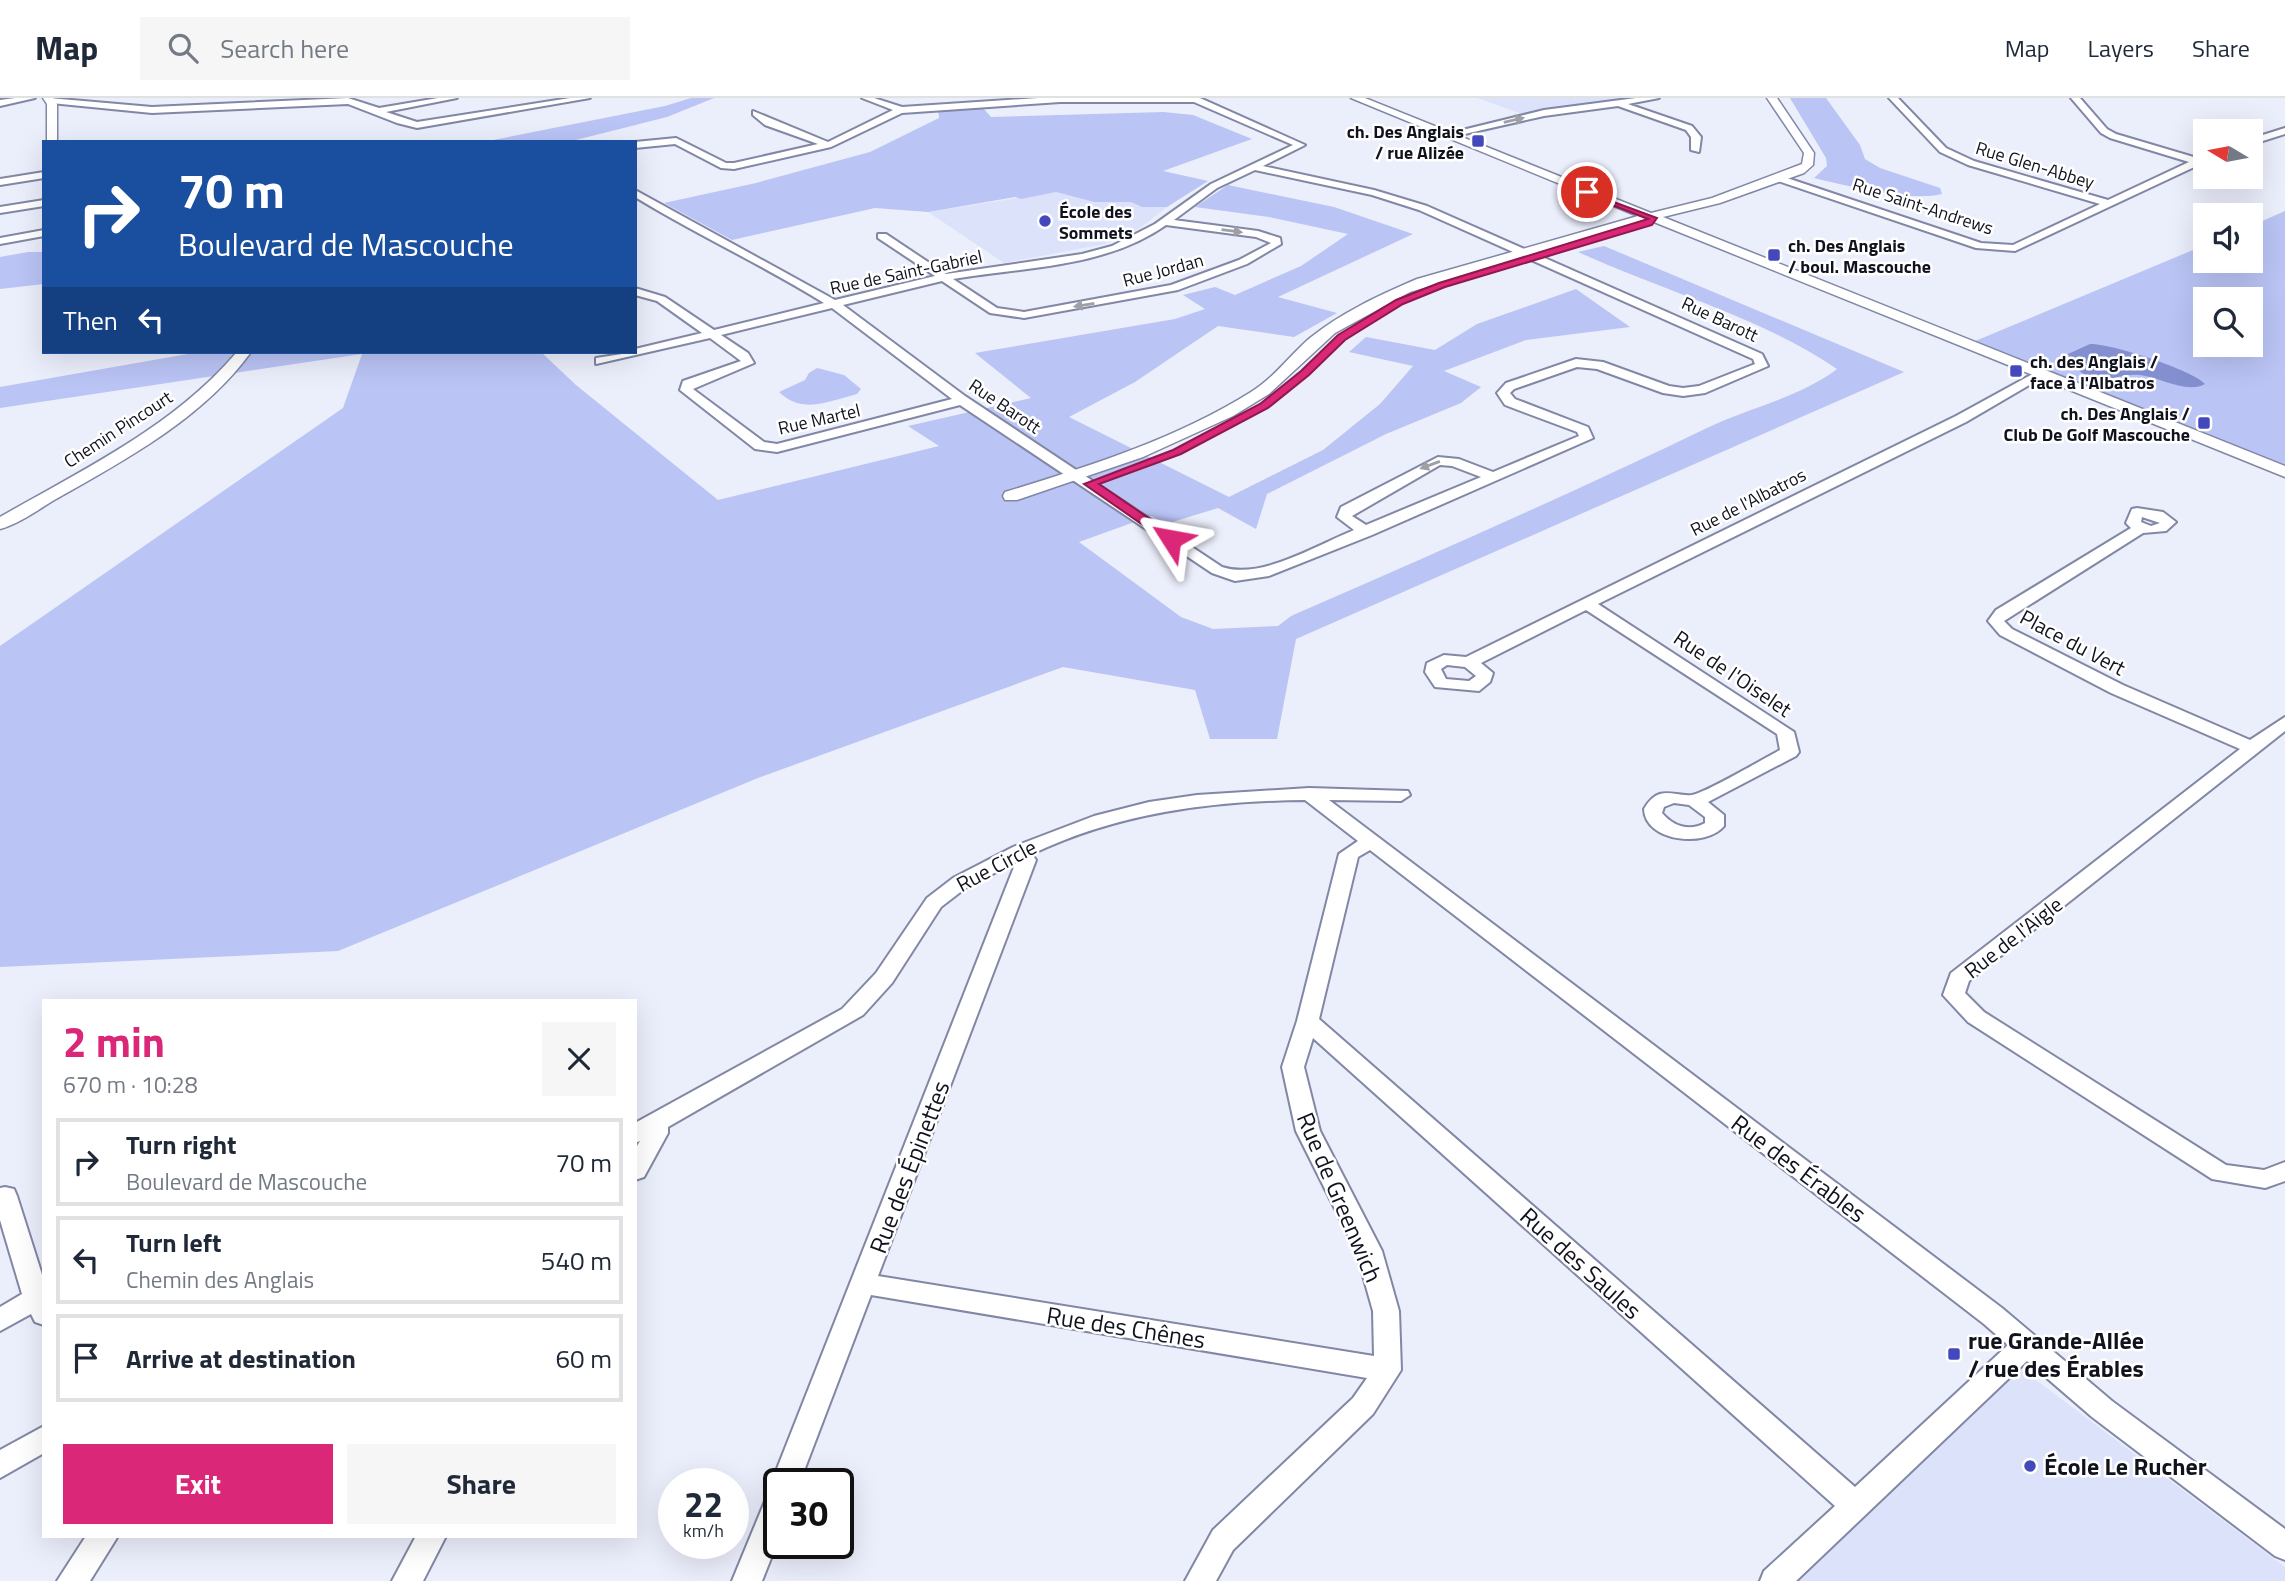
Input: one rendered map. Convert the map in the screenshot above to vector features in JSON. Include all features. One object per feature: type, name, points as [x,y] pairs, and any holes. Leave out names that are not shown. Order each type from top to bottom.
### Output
[{"type":"street","points":[[0,103],[31,98]]},
{"type":"street","points":[[382,110],[453,98]]},
{"type":"street","points":[[52,140],[50,99],[148,110],[196,110],[313,99],[349,102],[382,110],[402,124],[417,125],[586,98]]},
{"type":"street","points":[[866,98],[901,110]]},
{"type":"street","name":"Rue de Saint-Gabriel","points":[[637,145],[676,141],[724,166],[734,166],[828,145],[855,134],[878,118],[901,110],[938,105],[1091,98],[1195,99],[1300,145],[1214,186],[1138,239],[1102,252],[947,279],[637,352]]},
{"type":"street","points":[[1356,98],[2285,472]]},
{"type":"street","points":[[1447,135],[1545,113],[1655,98]]},
{"type":"street","points":[[1018,500],[1084,479],[1146,465],[1212,435],[1264,406],[1343,337],[1393,305],[1442,285],[1639,219],[1653,218],[1800,171],[1809,159],[1806,146],[1772,98]]},
{"type":"street","name":"Rue Glen-Abbey","points":[[1893,98],[1943,150],[1971,163],[2107,204]]},
{"type":"street","points":[[2075,98],[2104,131],[2113,136],[2193,158]]},
{"type":"street","points":[[1614,103],[1689,128],[1696,137],[1696,150]]},
{"type":"street","points":[[757,113],[768,123],[828,145]]},
{"type":"street","points":[[2263,138],[2285,131]]},
{"type":"street","name":"Rue Saint-Andrews","points":[[1781,179],[1868,206],[1980,246],[1999,248],[2022,246],[2193,163]]},
{"type":"street","name":"Rue Barott","points":[[637,194],[703,234],[788,276],[835,305],[880,336],[962,400],[1217,570],[1235,576],[1264,573],[1586,438],[1583,430],[1510,402],[1503,393],[1510,386],[1559,368],[1589,363],[1667,390],[1683,392],[1701,390],[1762,366],[1758,357],[1533,255],[1404,201],[1253,167]]},
{"type":"street","points":[[0,182],[42,175]]},
{"type":"street","points":[[0,210],[42,203]]},
{"type":"street","name":"Rue Jordan","points":[[947,279],[994,311],[1024,315],[1174,288],[1243,262],[1276,244],[1276,240],[1258,234],[1164,222]]},
{"type":"street","points":[[0,241],[42,233]]},
{"type":"street","points":[[882,236],[947,279]]},
{"type":"street","points":[[1084,479],[1173,441],[1261,393],[1325,334],[1367,306],[1422,282],[1533,255]]},
{"type":"street","name":"Rue Martel","points":[[639,293],[661,299],[744,356],[748,363],[687,384],[686,390],[760,446],[796,445],[962,400]]},
{"type":"street","name":"Chemin Pincourt","points":[[0,524],[164,424],[208,391],[242,354]]},
{"type":"street","name":"Rue de Saint-Gabriel","points":[[600,361],[629,354]]},
{"type":"street","name":"Rue de l'Albatros","points":[[1469,662],[1961,419],[2042,374]]},
{"type":"street","points":[[1367,532],[1344,516],[1346,510],[1429,463],[1454,462],[1494,477]]},
{"type":"street","name":"Place du Vert","points":[[2141,528],[2002,613],[1996,621],[2006,632],[2117,689],[2253,748]]},
{"type":"street","name":"Rue de l'Oiselet","points":[[1587,604],[1785,732],[1790,752],[1696,801]]},
{"type":"street","name":"Rue de l'Aigle","points":[[2285,722],[1959,978],[1954,995],[1976,1017],[2221,1173],[2265,1179],[2285,1171]]},
{"type":"street","name":"Rue Circle","points":[[646,1128],[860,1006],[881,984],[913,933],[943,894],[1020,851],[1077,825],[1133,809],[1263,793],[1401,795]]},
{"type":"street","name":"Rue des Érables","points":[[1309,794],[1982,1308],[2102,1409],[2285,1546]]},
{"type":"street","name":"Rue de Greenwich","points":[[1369,842],[1349,855],[1308,1021],[1293,1067],[1296,1093],[1308,1131],[1368,1251],[1386,1311],[1388,1370]]},
{"type":"street","name":"Rue des Épinettes","points":[[792,1468],[1026,860],[1020,851]]},
{"type":"street","name":"Rue des Saules","points":[[1308,1021],[1855,1505]]},
{"type":"street","points":[[637,1167],[656,1133],[646,1128]]},
{"type":"street","points":[[0,1320],[40,1306],[5,1196]]},
{"type":"street","name":"Rue des Chênes","points":[[864,1283],[1388,1370]]},
{"type":"street","points":[[1775,1581],[2026,1345]]},
{"type":"street","points":[[1200,1581],[1223,1540],[1363,1406],[1388,1370]]},
{"type":"street","points":[[0,1465],[42,1439]]},
{"type":"street","points":[[72,1581],[103,1538]]},
{"type":"street","points":[[407,1581],[431,1538]]},
{"type":"street","points":[[747,1581],[763,1541]]},
{"type":"shaded area","points":[[691,98],[714,98],[667,117],[576,140],[493,140],[665,106]]},
{"type":"shaded area","points":[[1477,98],[1655,98],[1531,117]]},
{"type":"shaded area","points":[[1790,98],[1826,98],[1860,145],[1865,159],[1880,168],[1940,188],[1942,194],[1896,195],[1814,178],[1827,166],[1826,158]]},
{"type":"shaded area","points":[[983,108],[991,117],[1163,112],[1193,115],[1252,139],[1163,171],[1208,181],[1167,207],[1142,207],[1131,202],[1094,202],[1056,192],[928,212],[875,208],[732,240],[664,203],[756,183],[870,152],[939,118],[938,109]]},
{"type":"shaded area","points":[[1228,185],[1334,207],[1413,234],[1278,297],[1337,313],[1294,337],[1218,326],[1135,382],[1069,417],[1229,497],[1323,450],[1380,404],[1413,366],[1349,352],[1366,337],[1435,350],[1477,324],[1576,289],[1630,327],[1526,340],[1444,371],[1481,387],[1461,403],[1386,434],[1267,494],[1256,529],[1218,508],[1166,524],[1151,516],[1079,542],[1181,617],[1213,629],[1278,626],[1291,616],[1707,428],[1807,388],[1837,369],[1807,350],[1743,319],[1578,252],[1604,246],[1904,372],[1296,639],[1277,739],[1210,739],[1195,690],[1063,667],[758,778],[338,951],[0,967],[0,646],[343,408],[362,354],[543,354],[576,385],[718,500],[939,446],[908,426],[1031,398],[975,353],[1175,319],[1205,309],[1183,295],[1215,287],[1235,295],[1301,266],[1348,234],[1269,217],[1195,207]]},
{"type":"shaded area","name":"École des Sommets","points":[[1056,192],[1094,202],[1131,202],[1142,207],[1167,207],[1140,228],[1105,244],[1004,263],[928,212]]},
{"type":"shaded area","points":[[2285,211],[2285,473],[1968,344],[2193,250],[2193,273],[2263,273],[2263,221]]},
{"type":"shaded area","points":[[42,252],[42,284],[0,289],[0,257]]},
{"type":"shaded area","points":[[2090,344],[2150,358],[2185,372],[2205,384],[2198,387],[2182,386],[2140,375],[2107,379],[2091,377],[2078,370],[2068,354]]},
{"type":"shaded area","points":[[188,354],[362,354],[0,408],[0,387]]},
{"type":"shaded area","points":[[817,368],[844,375],[861,389],[857,394],[826,403],[807,405],[788,399],[779,392],[805,380],[809,373]]},
{"type":"shaded area","name":"École Le Rucher","points":[[2016,1365],[2285,1567],[2285,1581],[1786,1581]]},
{"type":"place","name":"ch. Des Anglais / rue Alizée","points":[[1478,141]]},
{"type":"place","name":"École des Sommets","points":[[1045,221]]},
{"type":"place","name":"ch. Des Anglais / boul. Mascouche","points":[[1774,255]]},
{"type":"place","name":"ch. des Anglais / face à l'Albatros","points":[[2016,371]]},
{"type":"place","name":"ch. Des Anglais / Club De Golf Mascouche","points":[[2204,423]]},
{"type":"place","name":"rue Grande-Allée / rue des Érables","points":[[1954,1354]]},
{"type":"place","name":"École Le Rucher","points":[[2030,1466]]},
{"type":"route","points":[[1171,539],[1090,484],[1177,452],[1264,406],[1305,373],[1341,338],[1399,302],[1442,285],[1649,223],[1653,218],[1587,192]]}]
